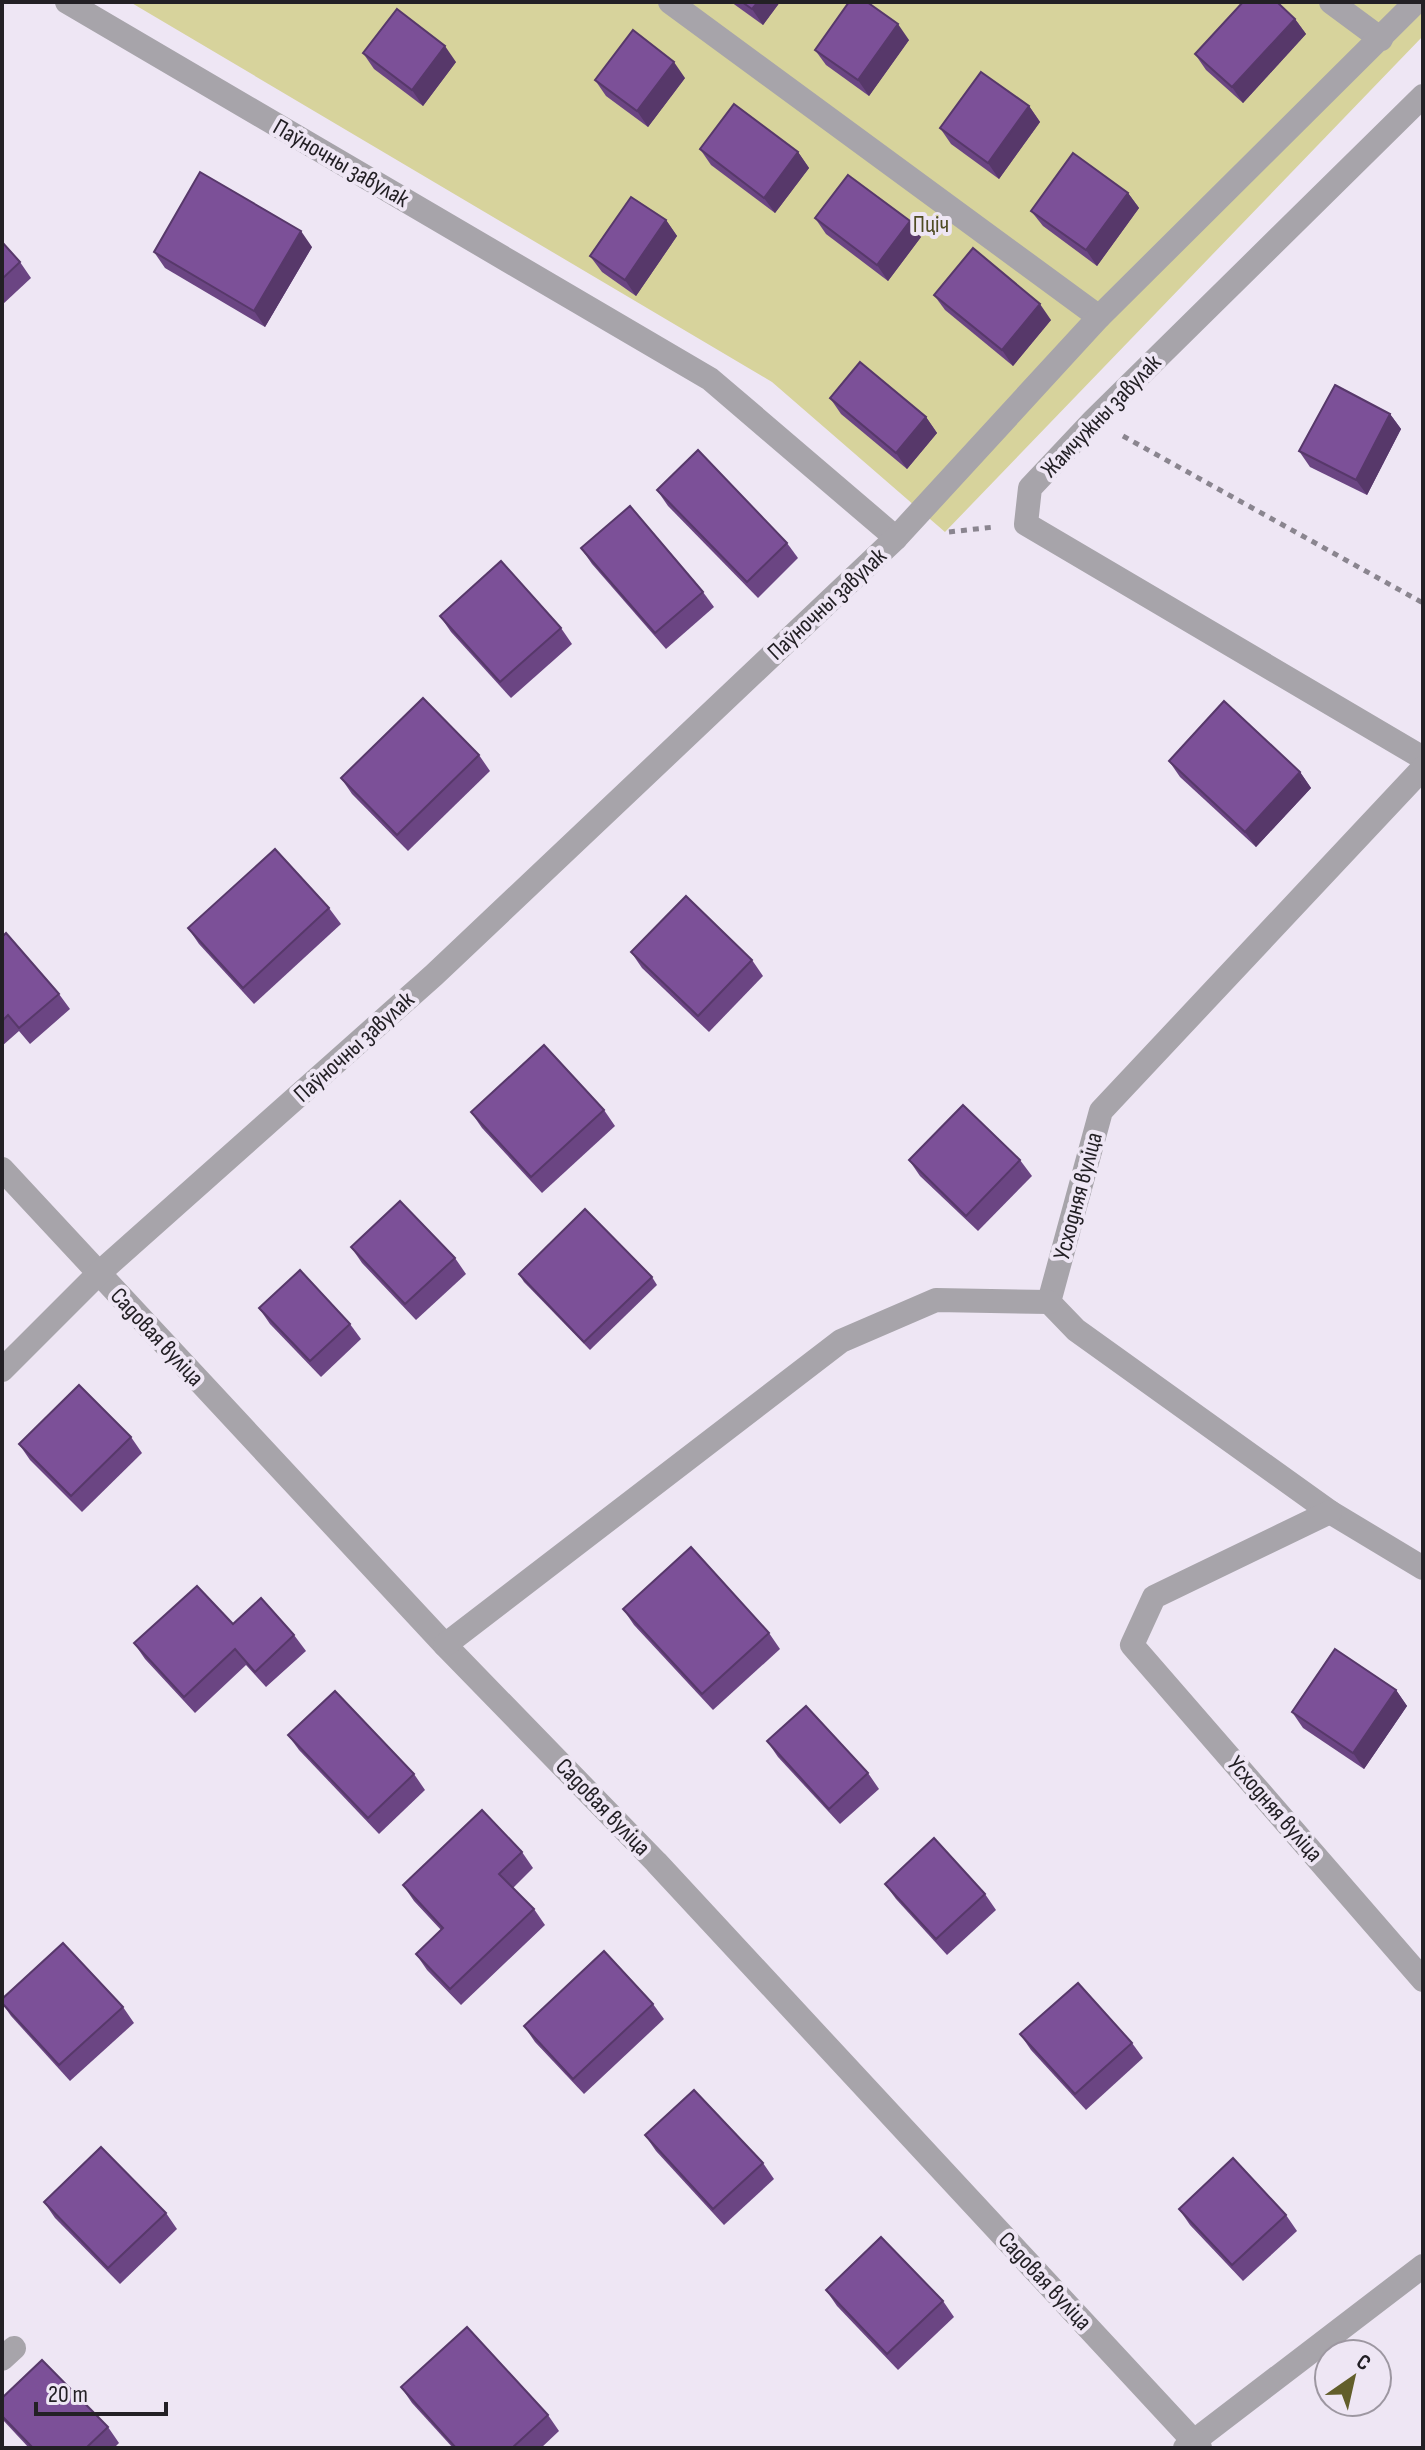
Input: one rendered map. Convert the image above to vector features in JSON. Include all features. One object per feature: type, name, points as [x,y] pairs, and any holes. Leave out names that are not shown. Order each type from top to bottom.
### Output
[{"type":"street","name":"Паўночны завулак","points":[[2,1370],[98,1274],[434,975],[896,538],[710,379],[67,2]]},
{"type":"street","points":[[670,2],[1099,317]]},
{"type":"street","points":[[1331,2],[1381,39]]},
{"type":"street","points":[[896,538],[1099,317],[1416,2]]},
{"type":"street","name":"Жамчужны завулак","points":[[1026,524],[1030,488],[1094,420],[1423,96]]},
{"type":"street","points":[[1026,524],[1423,758]]},
{"type":"street","name":"Усходняя вуліца","points":[[1049,1302],[1101,1111],[1423,768]]},
{"type":"street","name":"Садовая вуліца","points":[[2,1169],[445,1645],[656,1862],[1193,2445]]},
{"type":"street","points":[[445,1645],[841,1341],[936,1300],[1049,1302],[1076,1330],[1330,1512],[1423,1568]]},
{"type":"street","name":"Усходняя вуліца","points":[[1330,1512],[1154,1597],[1132,1645],[1423,1980]]},
{"type":"street","points":[[1193,2445],[1423,2266]]},
{"type":"path","points":[[1094,420],[1423,603]]},
{"type":"path","points":[[896,538],[1026,524]]},
{"type":"green space","name":"Пціч","points":[[130,2],[1423,2],[1423,36],[945,532],[772,382]]},
{"type":"building","points":[[742,2],[758,2],[752,9]]},
{"type":"building","points":[[849,2],[867,2],[898,24],[858,80],[815,50]]},
{"type":"building","points":[[1243,2],[1277,2],[1295,19],[1232,87],[1195,54]]},
{"type":"building","points":[[397,9],[445,46],[412,90],[363,53]]},
{"type":"building","points":[[633,30],[674,62],[637,111],[595,80]]},
{"type":"building","points":[[981,72],[1029,106],[988,163],[940,128]]},
{"type":"building","points":[[734,104],[798,152],[764,198],[700,149]]},
{"type":"building","points":[[1073,153],[1128,193],[1086,250],[1031,211]]},
{"type":"building","points":[[200,172],[301,231],[254,311],[154,252]]},
{"type":"building","points":[[848,175],[910,221],[877,265],[815,218]]},
{"type":"building","points":[[631,197],[666,220],[625,280],[590,256]]},
{"type":"building","points":[[2,242],[20,262],[2,279]]},
{"type":"building","points":[[973,248],[1040,304],[1002,350],[934,295]]},
{"type":"building","points":[[860,362],[926,417],[896,453],[830,398]]},
{"type":"building","points":[[1335,385],[1390,414],[1356,480],[1299,451]]},
{"type":"building","points":[[698,450],[787,543],[747,582],[657,490]]},
{"type":"building","points":[[630,506],[703,592],[655,633],[581,548]]},
{"type":"building","points":[[501,561],[561,628],[500,682],[440,616]]},
{"type":"building","points":[[423,698],[479,755],[397,835],[341,778]]},
{"type":"building","points":[[1224,701],[1300,772],[1245,832],[1169,761]]},
{"type":"building","points":[[275,849],[329,908],[243,988],[188,928]]},
{"type":"building","points":[[686,896],[752,960],[698,1016],[631,952]]},
{"type":"building","points":[[6,933],[59,994],[19,1028],[8,1015],[2,1021],[2,937]]},
{"type":"building","points":[[544,1045],[604,1110],[531,1177],[471,1112]]},
{"type":"building","points":[[963,1105],[1020,1160],[966,1216],[909,1160]]},
{"type":"building","points":[[400,1201],[455,1258],[405,1304],[351,1247]]},
{"type":"building","points":[[585,1209],[652,1277],[584,1342],[519,1274]]},
{"type":"building","points":[[300,1270],[350,1324],[310,1361],[259,1308]]},
{"type":"building","points":[[79,1385],[131,1437],[71,1496],[19,1444]]},
{"type":"building","points":[[691,1547],[769,1633],[702,1694],[623,1609]]},
{"type":"building","points":[[197,1586],[233,1624],[261,1598],[294,1635],[255,1672],[235,1649],[184,1697],[134,1643]]},
{"type":"building","points":[[1335,1649],[1396,1690],[1353,1753],[1292,1712]]},
{"type":"building","points":[[335,1691],[414,1774],[368,1818],[288,1735]]},
{"type":"building","points":[[806,1706],[868,1773],[829,1809],[767,1741]]},
{"type":"building","points":[[482,1810],[522,1852],[499,1874],[534,1909],[450,1989],[416,1954],[443,1928],[403,1885]]},
{"type":"building","points":[[934,1838],[985,1894],[936,1939],[885,1884]]},
{"type":"building","points":[[63,1943],[123,2007],[59,2065],[2,2003],[2,1999]]},
{"type":"building","points":[[604,1951],[653,2004],[573,2079],[524,2026]]},
{"type":"building","points":[[1078,1983],[1132,2043],[1075,2094],[1020,2034]]},
{"type":"building","points":[[694,2090],[763,2163],[713,2209],[645,2135]]},
{"type":"building","points":[[101,2147],[166,2213],[108,2268],[44,2202]]},
{"type":"building","points":[[1233,2158],[1286,2215],[1232,2265],[1179,2209]]},
{"type":"building","points":[[881,2237],[943,2301],[887,2354],[826,2290]]},
{"type":"building","points":[[467,2327],[548,2415],[512,2448],[456,2448],[401,2387]]},
{"type":"building","points":[[42,2360],[108,2427],[86,2448],[33,2448],[2,2416],[2,2398]]}]
